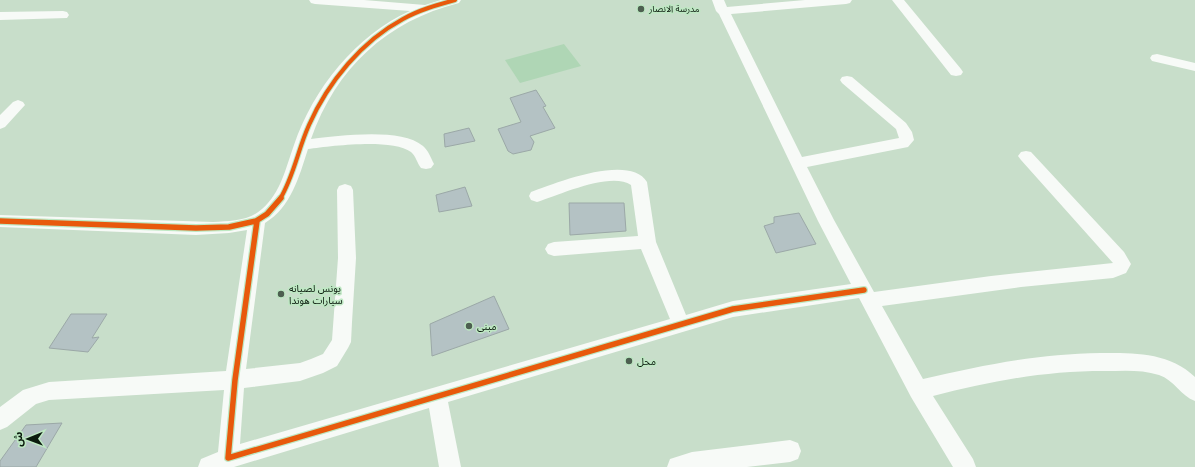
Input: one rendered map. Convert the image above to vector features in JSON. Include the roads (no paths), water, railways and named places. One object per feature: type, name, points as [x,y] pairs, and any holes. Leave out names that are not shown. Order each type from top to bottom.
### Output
[{"type":"street","points":[[315,0],[427,8]]},
{"type":"street","points":[[0,221],[193,228],[242,225],[256,220],[272,211],[282,196],[294,169],[301,144],[322,100],[357,55],[397,22],[427,8],[455,0]]},
{"type":"street","points":[[846,0],[720,5],[826,220],[918,390],[965,467]]},
{"type":"street","points":[[898,0],[956,72]]},
{"type":"street","points":[[0,16],[63,16]]},
{"type":"street","points":[[1156,58],[1195,67]]},
{"type":"street","points":[[799,163],[903,143],[907,140],[906,132],[901,126],[847,80]]},
{"type":"street","points":[[0,124],[18,105]]},
{"type":"street","points":[[301,144],[353,140],[394,141],[413,146],[420,152],[426,164]]},
{"type":"street","points":[[256,220],[235,380],[218,462],[681,324],[733,310],[808,297],[866,295],[975,285],[1113,271],[1120,268],[1122,264],[1118,256],[1026,156]]},
{"type":"street","points":[[537,196],[578,182],[617,176],[632,176],[639,182],[647,242],[681,324]]},
{"type":"street","points":[[0,420],[30,398],[49,391],[235,380],[300,372],[316,367],[330,360],[341,342],[347,258],[345,190]]},
{"type":"street","points":[[554,250],[647,242]]},
{"type":"street","points":[[918,390],[986,374],[1030,366],[1077,362],[1144,362],[1162,367],[1178,374],[1195,392]]},
{"type":"street","points":[[437,397],[450,467]]},
{"type":"street","points":[[678,467],[692,463],[790,451]]},
{"type":"place","name":"مدرسة الانصار","points":[[641,9]]},
{"type":"place","name":"يونس لصيانه سيارات هوندا","points":[[281,294]]},
{"type":"place","name":"مبنى","points":[[469,326]]},
{"type":"place","name":"محل","points":[[629,361]]}]
